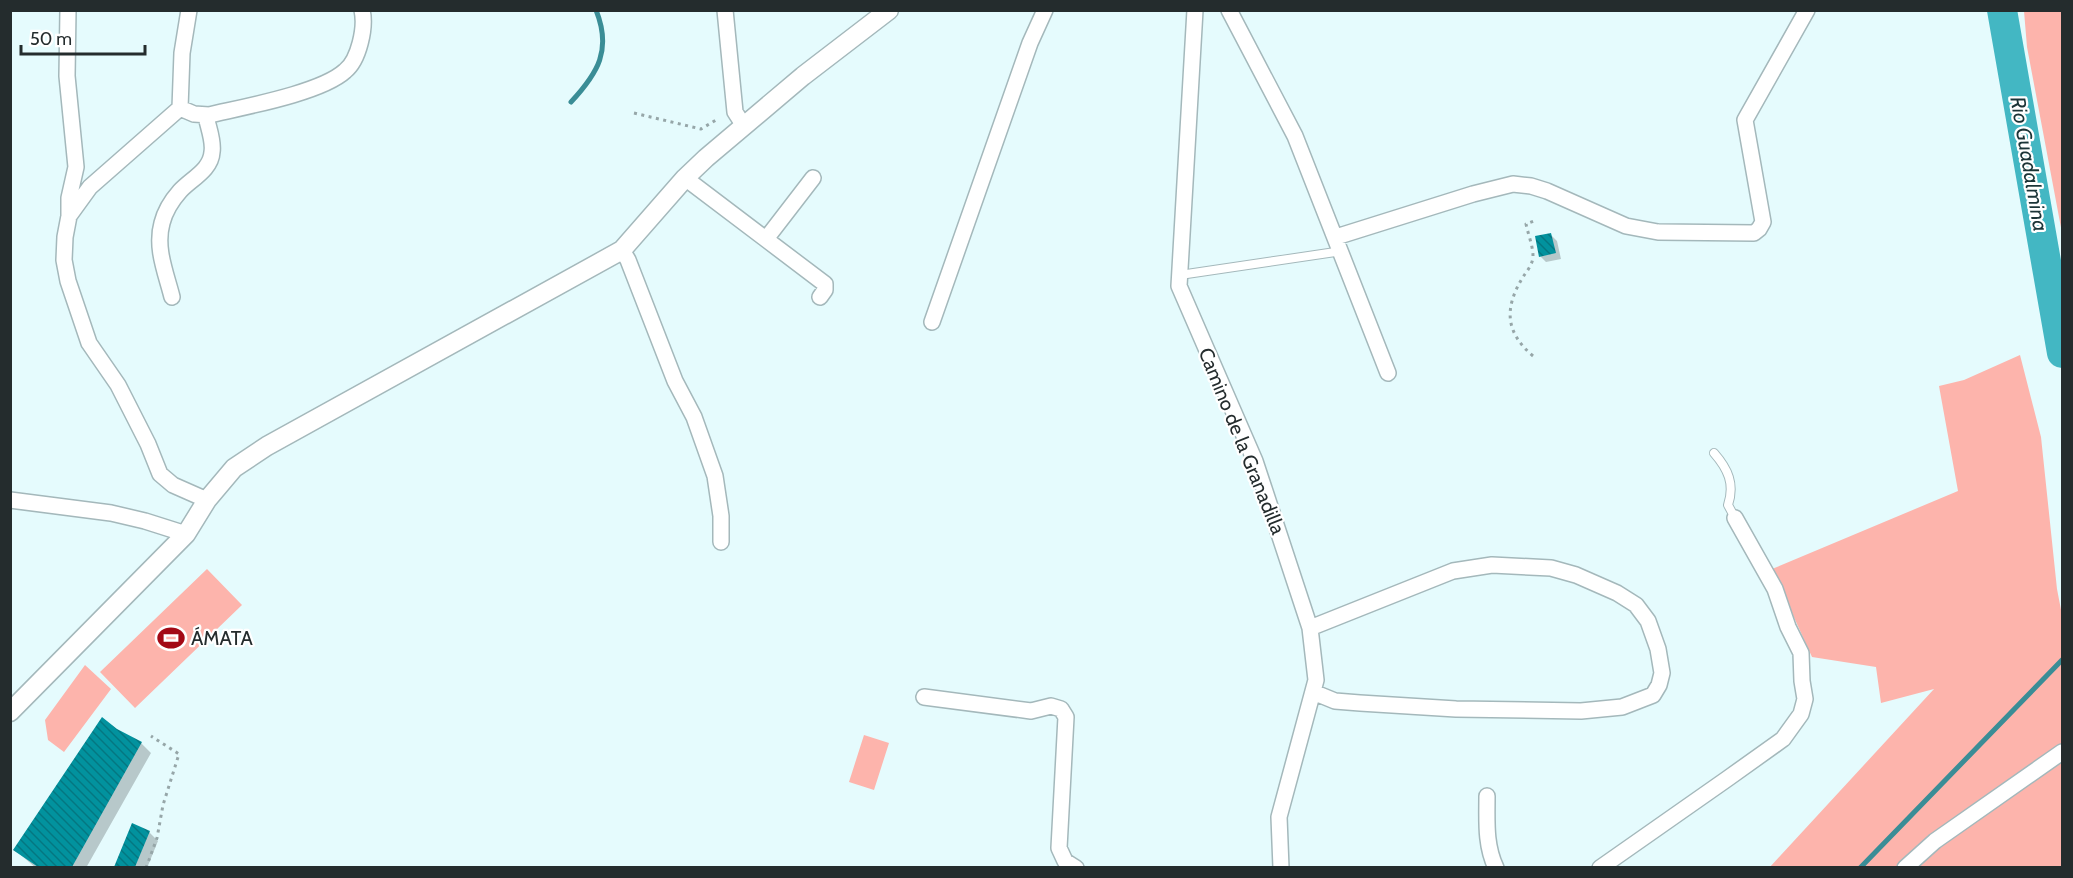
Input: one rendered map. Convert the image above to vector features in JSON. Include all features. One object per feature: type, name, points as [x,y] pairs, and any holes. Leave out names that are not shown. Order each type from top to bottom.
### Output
[{"type":"street","points":[[68,10],[67,76],[76,167],[69,198],[69,216],[65,237],[64,260],[68,281],[89,343],[118,385],[148,444],[160,474],[173,485],[207,500]]},
{"type":"street","points":[[69,216],[90,187],[180,108],[182,53],[189,10]]},
{"type":"street","points":[[180,108],[206,116],[303,91],[344,73],[351,66],[362,37],[362,10]]},
{"type":"street","points":[[725,10],[735,112],[744,126]]},
{"type":"street","points":[[10,712],[186,534],[207,500],[234,468],[267,446],[622,250],[685,178],[706,158],[803,76],[889,10]]},
{"type":"street","points":[[932,322],[1030,43],[1045,10]]},
{"type":"street","name":"Camino de la Granadilla","points":[[1195,10],[1179,286],[1255,461],[1310,628],[1316,680],[1279,817],[1281,867]]},
{"type":"street","points":[[1229,10],[1295,136],[1388,373]]},
{"type":"street","points":[[1339,244],[1473,194],[1513,184],[1547,191],[1626,226],[1658,232],[1754,233],[1760,229],[1763,222],[1745,120],[1807,10]]},
{"type":"street","points":[[172,297],[161,256],[159,241],[162,224],[167,208],[212,157],[213,149],[206,116]]},
{"type":"street","points":[[685,178],[825,284],[825,290],[820,297]]},
{"type":"street","points":[[765,239],[813,178]]},
{"type":"street","points":[[622,250],[628,260],[675,381],[694,417],[715,476],[722,516],[721,542]]},
{"type":"street","points":[[10,500],[111,513],[186,534]]},
{"type":"street","points":[[1600,867],[1782,739],[1801,714],[1805,699],[1801,653],[1788,627],[1775,589],[1735,518]]},
{"type":"street","points":[[1310,628],[1453,571],[1492,565],[1551,568],[1576,575],[1636,604],[1648,621],[1658,649],[1662,673],[1653,695],[1622,707],[1581,711],[1456,709],[1360,703],[1335,701],[1313,692]]},
{"type":"street","points":[[924,697],[1030,711],[1052,706],[1061,709],[1066,717],[1059,848],[1065,861],[1076,867]]},
{"type":"street","points":[[1905,867],[1935,841],[2062,752]]},
{"type":"street","points":[[1487,796],[1487,834],[1491,857],[1496,867]]},
{"type":"lane","points":[[1178,275],[1339,244]]},
{"type":"lane","points":[[1714,453],[1725,465],[1731,479],[1732,495],[1728,505],[1735,518]]},
{"type":"path","points":[[634,113],[701,129],[716,120]]},
{"type":"path","points":[[1533,356],[1515,338],[1512,328],[1511,304],[1533,257],[1526,224],[1534,221]]},
{"type":"path","points":[[146,867],[157,838],[163,805],[179,754],[152,736]]},
{"type":"shaded area","points":[[2024,11],[2062,11],[2062,233],[2027,47]]},
{"type":"shaded area","points":[[2020,355],[2041,437],[2057,589],[2062,615],[2062,867],[1769,868],[1934,689],[1881,703],[1876,667],[1812,657],[1772,569],[1958,491],[1939,386],[1964,380]]},
{"type":"shaded area","name":"ÁMATA","points":[[207,569],[242,605],[135,708],[100,672]]},
{"type":"shaded area","points":[[85,665],[111,689],[64,752],[48,740],[45,720]]},
{"type":"shaded area","points":[[864,735],[889,743],[874,790],[849,782]]},
{"type":"building","points":[[1551,233],[1556,253],[1539,257],[1535,236]]},
{"type":"building","points":[[102,717],[117,729],[142,742],[72,867],[38,867],[13,850]]},
{"type":"building","points":[[132,823],[150,831],[135,867],[114,867]]},
{"type":"waterway","points":[[571,102],[589,81],[600,60],[603,37],[596,10]]},
{"type":"waterway","name":"Rio Guadalmina","points":[[2002,10],[2062,353]]},
{"type":"waterway","points":[[1860,868],[2062,660]]},
{"type":"place","name":"ÁMATA","points":[[171,638]]}]
